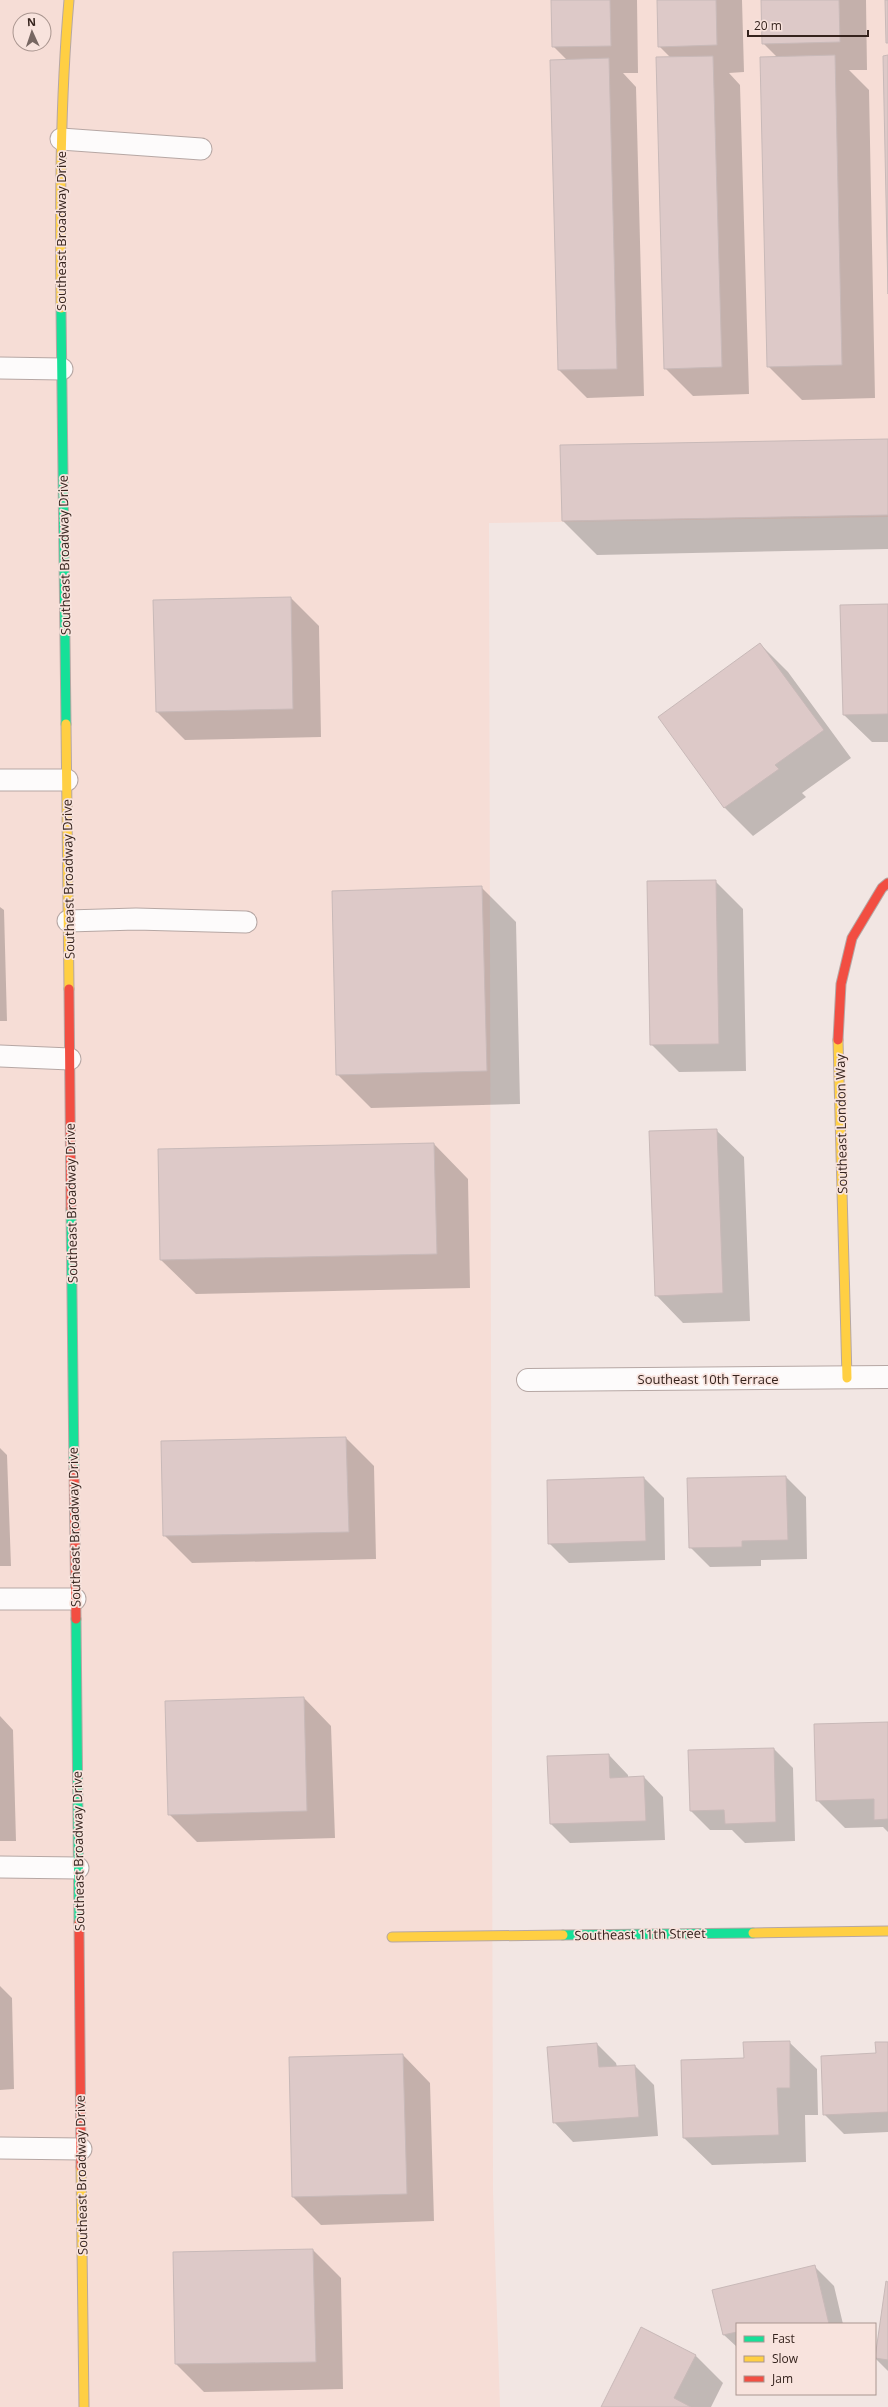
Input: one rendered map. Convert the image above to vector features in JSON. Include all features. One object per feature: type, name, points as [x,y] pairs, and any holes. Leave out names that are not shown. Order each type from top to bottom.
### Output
[{"type":"street","name":"Southeast Broadway Drive","points":[[69,0],[64,59],[61,139],[62,369],[84,2407]]},
{"type":"street","name":"Southeast London Way","points":[[847,1378],[838,1028],[841,984],[852,938],[882,888],[888,883]]},
{"type":"street","name":"Southeast 10th Terrace","points":[[528,1380],[888,1377]]},
{"type":"street","name":"Southeast 11th Street","points":[[392,1937],[888,1931]]},
{"type":"lane","points":[[61,139],[201,149]]},
{"type":"lane","points":[[0,368],[62,369]]},
{"type":"lane","points":[[0,780],[67,780]]},
{"type":"lane","points":[[68,922],[136,919],[246,922]]},
{"type":"lane","points":[[0,1056],[70,1059]]},
{"type":"lane","points":[[0,1599],[75,1599]]},
{"type":"lane","points":[[0,1867],[78,1868]]},
{"type":"lane","points":[[0,2148],[81,2149]]},
{"type":"shaded area","points":[[0,0],[888,0],[888,517],[489,523],[493,2192],[500,2407],[0,2407]]},
{"type":"building","points":[[551,0],[610,0],[611,46],[552,47]]},
{"type":"building","points":[[657,0],[716,0],[717,45],[658,47]]},
{"type":"building","points":[[761,0],[839,0],[840,42],[762,44]]},
{"type":"building","points":[[885,0],[888,0],[888,43],[886,43]]},
{"type":"building","points":[[835,55],[842,365],[767,367],[760,57]]},
{"type":"building","points":[[888,55],[888,294],[883,56]]},
{"type":"building","points":[[713,56],[722,367],[664,369],[656,57]]},
{"type":"building","points":[[609,58],[617,369],[558,370],[550,60]]},
{"type":"building","points":[[888,439],[888,515],[562,521],[560,445]]},
{"type":"building","points":[[291,597],[293,709],[156,712],[153,600]]},
{"type":"building","points":[[888,604],[888,714],[843,715],[840,605]]},
{"type":"building","points":[[760,643],[824,730],[775,765],[779,769],[724,808],[658,717]]},
{"type":"building","points":[[716,880],[719,1044],[650,1045],[647,881]]},
{"type":"building","points":[[482,886],[487,1071],[336,1075],[332,891]]},
{"type":"building","points":[[717,1129],[723,1293],[655,1296],[649,1131]]},
{"type":"building","points":[[434,1143],[437,1254],[160,1260],[158,1149]]},
{"type":"building","points":[[346,1437],[349,1532],[163,1536],[161,1441]]},
{"type":"building","points":[[786,1476],[788,1540],[742,1541],[742,1547],[689,1548],[687,1478]]},
{"type":"building","points":[[644,1477],[646,1541],[548,1544],[547,1480]]},
{"type":"building","points":[[304,1697],[307,1811],[168,1815],[165,1701]]},
{"type":"building","points":[[888,1722],[888,1819],[874,1820],[874,1799],[816,1801],[814,1724]]},
{"type":"building","points":[[774,1748],[776,1822],[725,1824],[724,1810],[690,1811],[688,1750]]},
{"type":"building","points":[[609,1754],[610,1778],[644,1776],[646,1821],[550,1824],[547,1756]]},
{"type":"building","points":[[790,2041],[790,2088],[777,2088],[779,2135],[683,2138],[681,2060],[744,2058],[743,2042]]},
{"type":"building","points":[[875,2042],[888,2042],[888,2112],[823,2115],[821,2056],[876,2053]]},
{"type":"building","points":[[597,2043],[599,2067],[635,2065],[639,2117],[553,2123],[547,2047]]},
{"type":"building","points":[[403,2054],[407,2194],[292,2197],[289,2057]]},
{"type":"building","points":[[313,2249],[316,2362],[175,2364],[173,2252]]},
{"type":"building","points":[[815,2265],[829,2323],[736,2323],[736,2332],[723,2335],[712,2290]]},
{"type":"building","points":[[886,2281],[888,2282],[888,2360],[876,2358]]},
{"type":"building","points":[[641,2327],[696,2355],[674,2398],[691,2407],[601,2407]]},
{"type":"traffic: fast","points":[[61,308],[66,724]]},
{"type":"traffic: fast","points":[[71,1209],[74,1469]]},
{"type":"traffic: fast","points":[[76,1619],[79,1922]]},
{"type":"traffic: fast","points":[[563,1935],[753,1933]]},
{"type":"traffic: slow","points":[[61,308],[61,154],[69,0]]},
{"type":"traffic: slow","points":[[66,724],[69,989]]},
{"type":"traffic: slow","points":[[838,1040],[847,1378]]},
{"type":"traffic: slow","points":[[753,1933],[888,1931]]},
{"type":"traffic: slow","points":[[392,1937],[563,1935]]},
{"type":"traffic: slow","points":[[81,2167],[84,2407]]},
{"type":"traffic: jam","points":[[838,1040],[841,984],[852,938],[882,888],[888,883]]},
{"type":"traffic: jam","points":[[69,989],[71,1209]]},
{"type":"traffic: jam","points":[[74,1469],[76,1619]]},
{"type":"traffic: jam","points":[[79,1922],[81,2167]]}]
